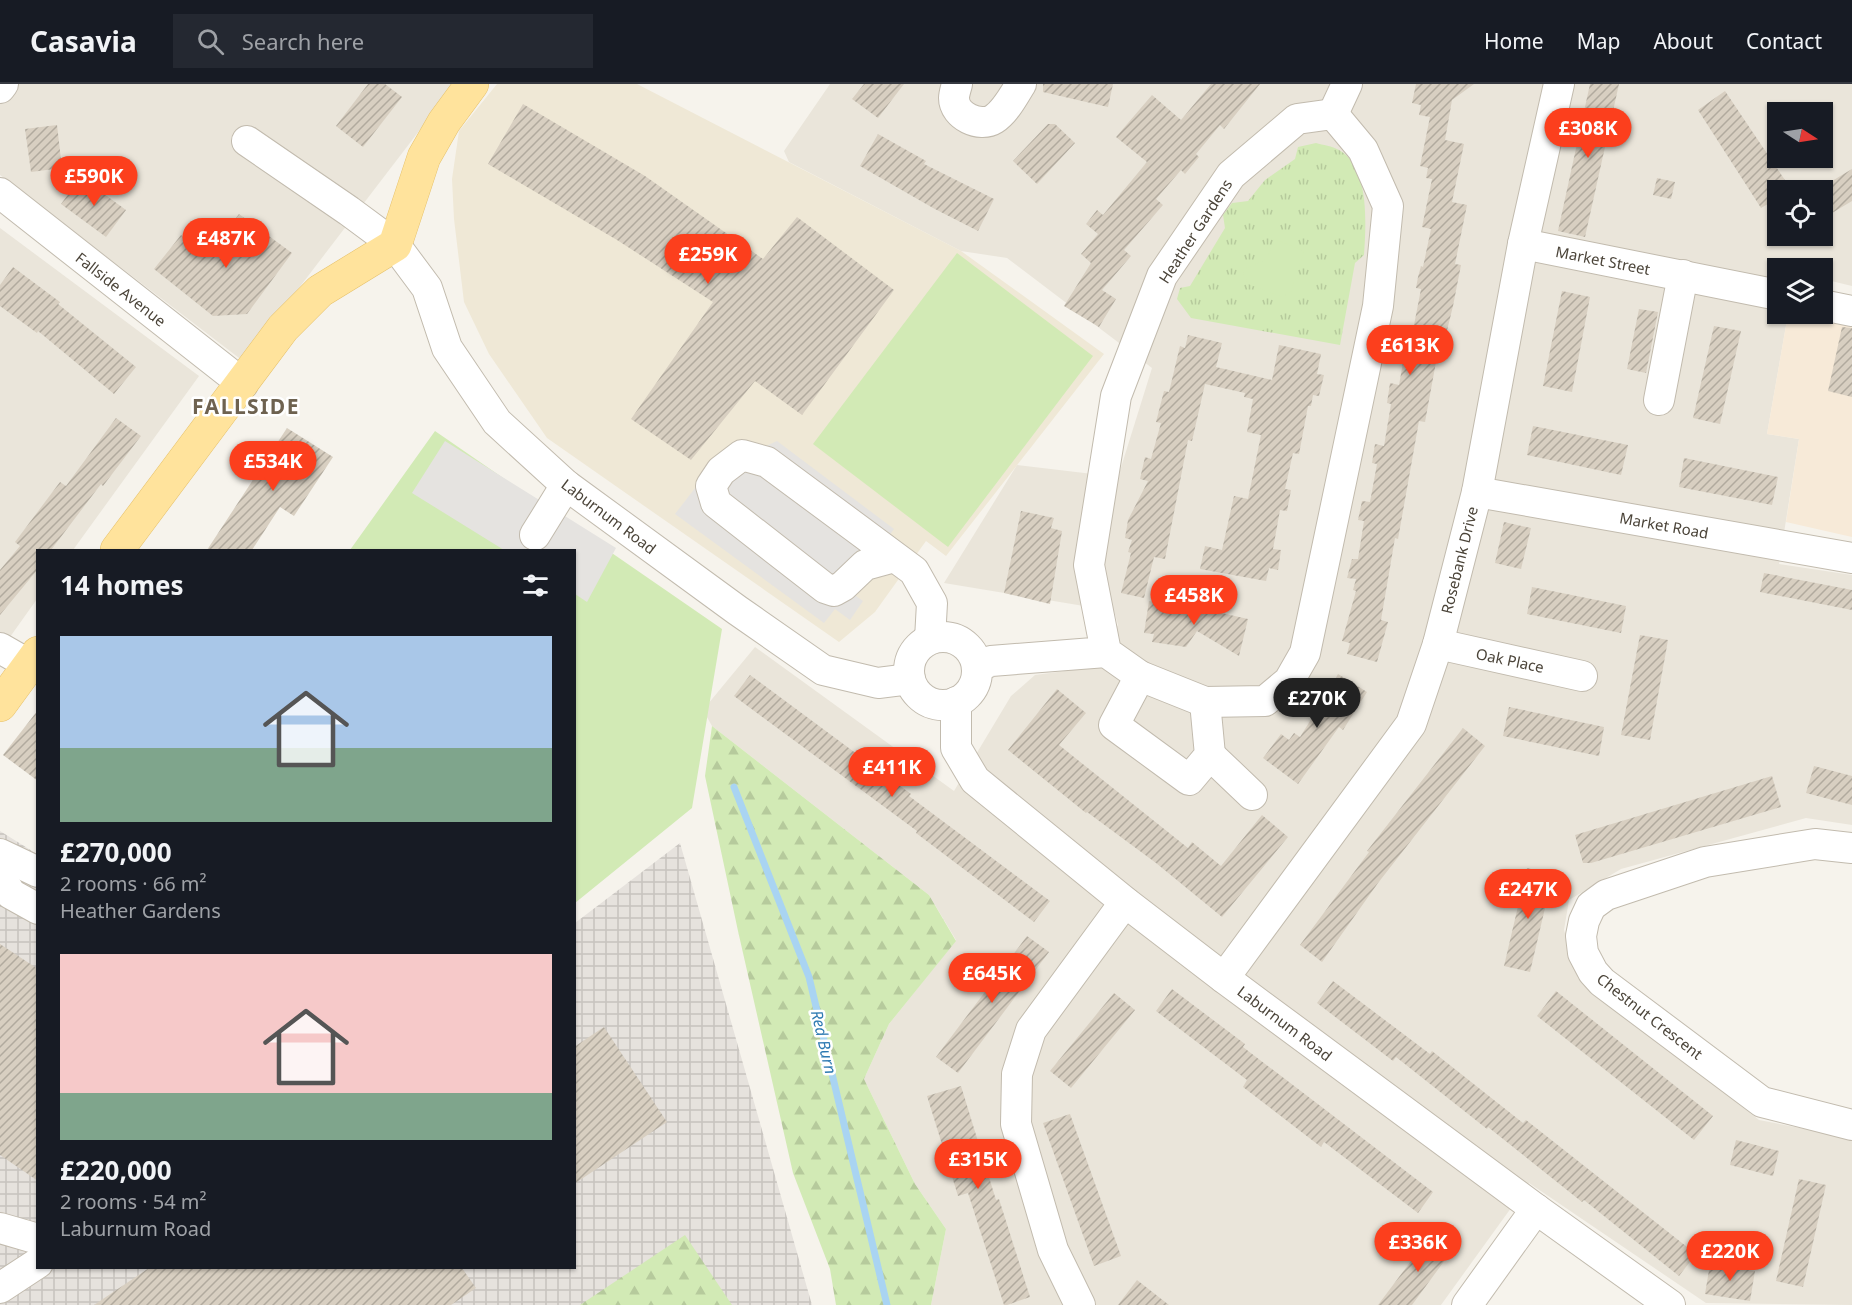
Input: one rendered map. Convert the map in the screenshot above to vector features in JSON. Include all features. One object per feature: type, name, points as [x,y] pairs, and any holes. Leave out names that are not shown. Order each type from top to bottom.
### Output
[{"type":"main road","points":[[121,549],[283,328],[321,291],[395,245],[424,157],[444,122],[472,84]]},
{"type":"main road","points":[[0,705],[33,658]]},
{"type":"street","points":[[957,84],[954,98],[957,110],[979,122],[994,119],[1008,105],[1021,84]]},
{"type":"street","points":[[977,667],[991,661],[1106,652],[1140,676],[1205,702],[1265,701],[1289,681],[1305,653],[1378,306],[1388,206],[1363,150],[1333,114],[1347,84]]},
{"type":"street","name":"Rosebank Drive","points":[[1224,978],[1411,724],[1438,644],[1477,492],[1523,244],[1559,84]]},
{"type":"street","name":"Heather Gardens","points":[[1106,652],[1089,565],[1116,396],[1162,276],[1231,175],[1297,118],[1333,114]]},
{"type":"street","name":"Laburnum Road","points":[[247,141],[350,211],[395,245],[427,288],[447,348],[496,422],[566,485],[823,670],[878,683],[910,679]]},
{"type":"street","name":"Fallside Avenue","points":[[0,193],[243,384]]},
{"type":"street","name":"Market Street","points":[[1523,244],[1767,293]]},
{"type":"street","points":[[1659,400],[1683,275]]},
{"type":"street","points":[[1833,307],[1852,311]]},
{"type":"street","points":[[894,557],[865,565],[843,586],[834,591],[825,588],[716,503],[711,486],[722,471],[742,455],[767,462],[915,571],[932,603],[930,639]]},
{"type":"street","points":[[536,535],[566,485]]},
{"type":"street","name":"Market Road","points":[[1477,492],[1852,558]]},
{"type":"street","points":[[940,637],[960,641],[974,657],[977,667],[976,678],[966,696],[947,705],[927,702],[913,688],[910,679],[910,660],[915,651],[930,639],[940,637]]},
{"type":"street","name":"Oak Place","points":[[1438,644],[1582,676]]},
{"type":"street","points":[[0,648],[33,658]]},
{"type":"street","points":[[1140,676],[1114,725],[1189,780],[1210,755]]},
{"type":"street","name":"Laburnum Road","points":[[956,702],[956,748],[975,780],[1125,902],[1224,978],[1536,1209],[1670,1305]]},
{"type":"street","points":[[1205,702],[1210,755],[1252,795]]},
{"type":"street","name":"Chestnut Crescent","points":[[1852,848],[1815,844],[1705,862],[1606,895],[1591,906],[1584,921],[1581,936],[1583,953],[1593,972],[1602,982],[1762,1102],[1852,1125]]},
{"type":"street","points":[[0,854],[36,871]]},
{"type":"street","points":[[0,877],[11,894],[36,908]]},
{"type":"street","points":[[1080,1305],[1053,1250],[1016,1124],[1017,1074],[1031,1030],[1125,902]]},
{"type":"street","points":[[1467,1305],[1536,1209]]},
{"type":"street","points":[[0,1228],[36,1238]]},
{"type":"street","points":[[0,1288],[36,1264]]},
{"type":"shaded area","points":[[0,84],[455,84],[243,361],[0,175]]},
{"type":"shaded area","points":[[497,84],[637,84],[961,251],[1104,354],[946,556],[926,541],[875,612],[839,642],[547,438],[489,354],[464,302],[454,219],[452,179],[459,131]]},
{"type":"shaded area","points":[[830,84],[1852,84],[1852,286],[1833,281],[1833,258],[1767,258],[1767,324],[1786,324],[1767,434],[1799,439],[1779,564],[1852,575],[1852,825],[1806,818],[1621,869],[1569,900],[1564,930],[1578,978],[1759,1120],[1852,1138],[1852,1305],[1706,1303],[1529,1183],[1441,1305],[931,1305],[946,1229],[915,1184],[864,1079],[889,1024],[956,940],[929,895],[712,726],[703,710],[755,647],[954,791],[1011,696],[1035,675],[1088,668],[1118,625],[1114,611],[944,583],[1017,465],[1118,477],[1152,368],[1007,258],[961,251],[789,162],[784,151]]},
{"type":"shaded area","points":[[0,228],[199,376],[74,549],[36,549],[36,600],[0,651]]},
{"type":"shaded area","points":[[1833,323],[1852,327],[1852,537],[1786,522],[1799,439],[1767,434],[1786,324]]},
{"type":"shaded area","points":[[445,441],[616,548],[587,602],[576,595],[576,549],[502,549],[412,493]]},
{"type":"shaded area","points":[[777,441],[894,529],[849,591],[863,601],[850,620],[835,609],[824,623],[675,514],[723,452],[766,446]]},
{"type":"shaded area","points":[[0,831],[36,853],[36,1269],[576,1269],[576,922],[680,843],[812,1305],[0,1305]]},
{"type":"green space","points":[[1316,143],[1339,150],[1349,158],[1356,169],[1364,198],[1364,255],[1355,263],[1340,345],[1191,318],[1177,299],[1180,288],[1190,286],[1225,228],[1223,215],[1232,203],[1248,201],[1265,180],[1295,159],[1298,147]]},
{"type":"green space","points":[[1274,239],[1304,251],[1291,292],[1282,297],[1248,284],[1242,270],[1267,259]]},
{"type":"green space","points":[[957,253],[1093,356],[948,547],[813,444]]},
{"type":"green space","points":[[435,431],[722,629],[692,808],[576,902],[576,549],[351,549]]},
{"type":"green space","points":[[712,726],[929,895],[956,941],[889,1024],[864,1079],[915,1184],[946,1229],[931,1305],[836,1305],[830,1269],[793,1173],[738,931],[705,776]]},
{"type":"green space","points":[[685,1235],[732,1305],[580,1305]]},
{"type":"building","points":[[368,84],[385,84],[402,97],[363,147],[336,126]]},
{"type":"building","points":[[864,84],[904,84],[878,118],[852,99]]},
{"type":"building","points":[[1043,84],[1113,84],[1108,107],[1043,92]]},
{"type":"building","points":[[1211,84],[1260,84],[1224,129],[1220,125],[1196,154],[1199,157],[1185,174],[1181,170],[1156,199],[1163,205],[1124,250],[1131,256],[1102,290],[1116,299],[1099,327],[1064,306],[1091,263],[1081,254],[1098,234],[1086,224],[1097,210],[1103,215],[1147,162],[1116,137],[1152,95],[1181,120]]},
{"type":"building","points":[[1416,84],[1474,84],[1452,100],[1445,140],[1464,144],[1452,202],[1467,205],[1455,264],[1461,265],[1453,306],[1439,363],[1436,362],[1425,422],[1419,421],[1398,539],[1395,538],[1381,620],[1388,622],[1377,662],[1347,654],[1350,643],[1342,641],[1356,591],[1353,590],[1356,579],[1347,578],[1352,559],[1358,559],[1364,521],[1358,520],[1362,501],[1370,502],[1377,464],[1372,463],[1375,444],[1384,446],[1391,404],[1387,403],[1390,383],[1399,385],[1407,325],[1414,325],[1421,289],[1416,288],[1431,229],[1422,227],[1432,179],[1426,178],[1428,168],[1420,166],[1430,117],[1419,115],[1421,105],[1412,103]]},
{"type":"building","points":[[1590,84],[1619,84],[1585,237],[1558,231]]},
{"type":"building","points":[[1725,91],[1767,153],[1767,168],[1777,168],[1785,180],[1767,180],[1767,204],[1761,208],[1698,110]]},
{"type":"building","points":[[523,104],[645,176],[763,259],[797,217],[894,290],[802,415],[755,381],[691,460],[631,419],[713,302],[617,240],[488,164]]},
{"type":"building","points":[[1048,124],[1055,124],[1075,143],[1037,184],[1013,161]]},
{"type":"building","points":[[57,125],[62,168],[31,172],[25,129]]},
{"type":"building","points":[[878,134],[926,161],[924,164],[994,199],[978,231],[860,166]]},
{"type":"building","points":[[1852,169],[1852,201],[1833,212],[1833,180]]},
{"type":"building","points":[[81,177],[126,210],[106,237],[61,204]]},
{"type":"building","points":[[1657,178],[1675,182],[1671,199],[1653,195]]},
{"type":"building","points":[[239,214],[292,253],[247,314],[213,316],[154,269],[181,235],[207,256]]},
{"type":"building","points":[[13,267],[60,302],[58,304],[136,367],[114,394],[38,331],[37,333],[0,306],[0,285]]},
{"type":"building","points":[[1562,291],[1590,297],[1572,392],[1543,386]]},
{"type":"building","points":[[1639,309],[1658,312],[1646,373],[1627,369]]},
{"type":"building","points":[[1714,326],[1741,331],[1720,424],[1693,418]]},
{"type":"building","points":[[1842,327],[1852,328],[1852,397],[1828,391]]},
{"type":"building","points":[[1188,335],[1222,343],[1216,367],[1272,380],[1279,345],[1321,354],[1317,374],[1324,375],[1319,396],[1313,395],[1311,406],[1308,406],[1299,454],[1293,453],[1285,489],[1291,490],[1287,511],[1280,510],[1273,549],[1281,550],[1278,570],[1269,568],[1266,581],[1200,569],[1205,546],[1222,550],[1234,496],[1248,499],[1261,435],[1247,432],[1253,399],[1244,397],[1245,393],[1205,384],[1192,441],[1188,440],[1165,559],[1154,557],[1144,598],[1121,593],[1131,553],[1128,552],[1132,540],[1125,538],[1128,520],[1148,481],[1140,479],[1145,457],[1151,459],[1161,423],[1156,422],[1164,391],[1169,392],[1180,346],[1185,348]]},
{"type":"building","points":[[116,418],[141,436],[52,549],[36,549],[36,571],[0,615],[0,570],[20,546],[15,542],[60,482],[66,486]]},
{"type":"building","points":[[1533,426],[1628,445],[1621,475],[1527,455]]},
{"type":"building","points":[[287,428],[333,457],[294,516],[280,507],[253,549],[208,549]]},
{"type":"building","points":[[1684,458],[1778,477],[1772,505],[1679,487]]},
{"type":"building","points":[[1021,511],[1054,518],[1051,528],[1062,531],[1050,604],[1004,593]]},
{"type":"building","points":[[1504,522],[1531,528],[1521,569],[1495,563]]},
{"type":"building","points":[[1764,573],[1852,590],[1852,610],[1760,592]]},
{"type":"building","points":[[1532,587],[1626,606],[1621,633],[1527,614]]},
{"type":"building","points":[[1149,601],[1248,619],[1239,656],[1197,631],[1186,647],[1152,642],[1154,634],[1144,633]]},
{"type":"building","points":[[1640,635],[1668,640],[1650,740],[1621,735]]},
{"type":"building","points":[[1338,674],[1367,692],[1343,730],[1339,727],[1298,784],[1263,758],[1281,734],[1289,740],[1294,733],[1300,737],[1320,705],[1312,700],[1324,680],[1332,685]]},
{"type":"building","points":[[750,675],[911,794],[909,796],[1050,901],[1034,922],[916,833],[917,831],[734,696]]},
{"type":"building","points":[[1057,689],[1086,713],[1059,745],[1188,848],[1192,842],[1221,866],[1262,815],[1288,837],[1222,917],[1156,863],[1086,813],[1008,750]]},
{"type":"building","points":[[1509,707],[1604,727],[1599,756],[1503,736]]},
{"type":"building","points":[[36,713],[36,780],[3,755]]},
{"type":"building","points":[[1463,728],[1485,746],[1378,883],[1322,962],[1300,945],[1369,852],[1367,851]]},
{"type":"building","points":[[1814,766],[1852,776],[1852,805],[1806,793]]},
{"type":"building","points":[[1772,776],[1781,807],[1591,863],[1583,863],[1575,835]]},
{"type":"building","points":[[1527,868],[1553,874],[1530,972],[1504,966]]},
{"type":"building","points":[[1027,936],[1049,952],[958,1073],[936,1057]]},
{"type":"building","points":[[0,944],[36,968],[36,1180],[0,1155]]},
{"type":"building","points":[[1333,981],[1430,1054],[1432,1051],[1523,1123],[1526,1120],[1696,1254],[1679,1276],[1584,1200],[1582,1202],[1396,1057],[1393,1061],[1317,1003]]},
{"type":"building","points":[[1172,989],[1245,1044],[1243,1047],[1433,1192],[1418,1213],[1324,1142],[1321,1147],[1243,1087],[1247,1080],[1156,1011]]},
{"type":"building","points":[[1556,991],[1713,1116],[1694,1140],[1537,1016]]},
{"type":"building","points":[[1114,993],[1135,1010],[1071,1088],[1050,1071]]},
{"type":"building","points":[[604,1027],[667,1122],[576,1183],[576,1046]]},
{"type":"building","points":[[961,1086],[996,1200],[999,1199],[1030,1297],[1007,1305],[1004,1305],[968,1193],[958,1196],[927,1096]]},
{"type":"building","points":[[1070,1114],[1121,1256],[1094,1266],[1043,1123]]},
{"type":"building","points":[[1736,1140],[1779,1151],[1773,1176],[1730,1165]]},
{"type":"building","points":[[1799,1179],[1826,1185],[1803,1287],[1776,1281]]},
{"type":"building","points":[[1432,1233],[1453,1249],[1412,1305],[1378,1305]]},
{"type":"building","points":[[1710,1264],[1755,1271],[1750,1301],[1705,1294]]},
{"type":"building","points":[[148,1269],[463,1269],[476,1288],[451,1305],[94,1305]]},
{"type":"building","points":[[1137,1280],[1169,1305],[1118,1305]]},
{"type":"waterway","name":"Red Burn","points":[[734,787],[809,977],[887,1305]]},
{"type":"district","name":"FALLSIDE","points":[[246,406]]}]
